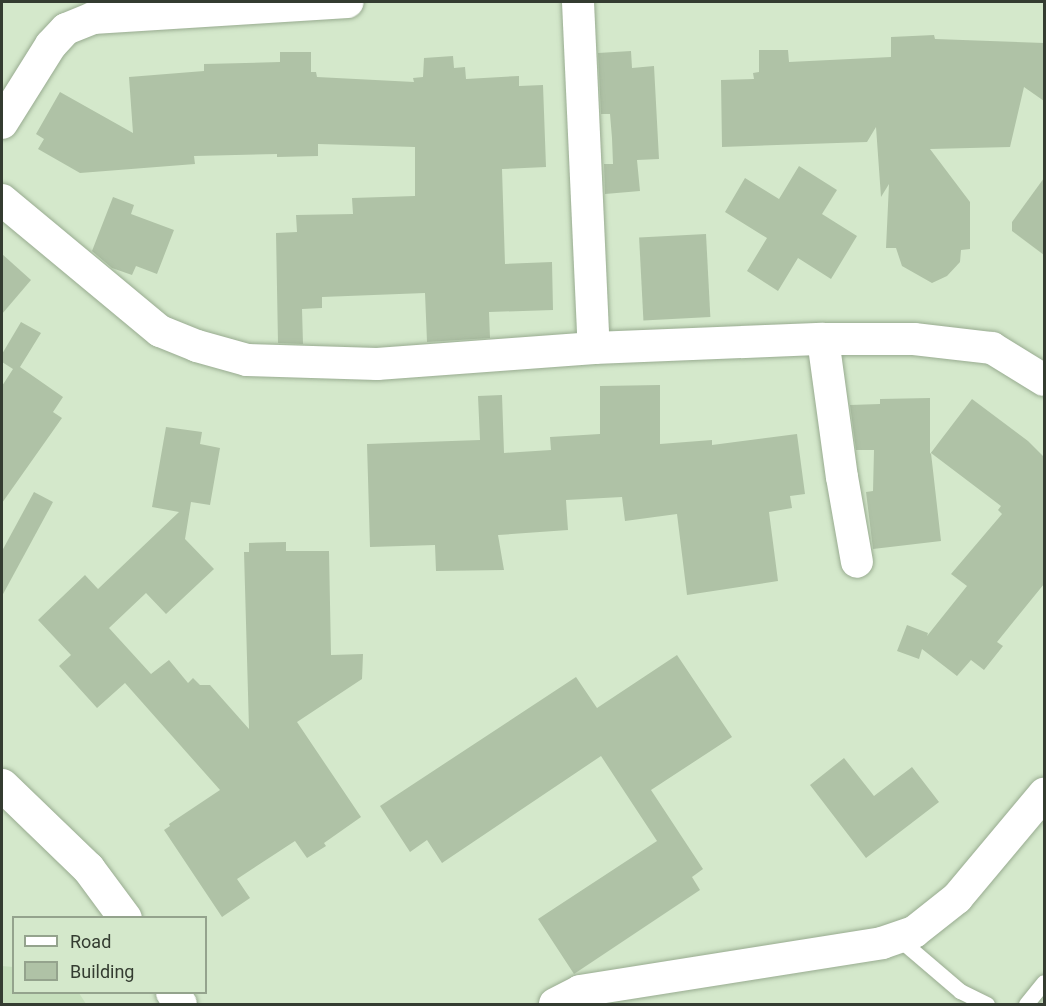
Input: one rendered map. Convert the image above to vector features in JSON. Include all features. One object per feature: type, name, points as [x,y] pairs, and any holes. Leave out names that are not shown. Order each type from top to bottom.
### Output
[{"type":"street","points":[[2,123],[51,45],[66,29],[93,18],[347,2]]},
{"type":"street","points":[[578,2],[594,348]]},
{"type":"street","points":[[2,200],[160,331],[197,346],[247,360],[377,364],[594,348],[823,339],[914,339],[992,348],[1044,380]]},
{"type":"street","points":[[823,339],[842,477],[857,562]]},
{"type":"street","points":[[555,1005],[580,991],[882,943],[914,932],[957,898],[1044,794]]},
{"type":"street","points":[[9,801],[88,868],[124,916]]},
{"type":"lane","points":[[898,938],[960,991],[987,1005]]},
{"type":"lane","points":[[1026,1005],[1044,982]]},
{"type":"shaded area","points":[[2,966],[12,967],[12,994],[80,994],[86,1004],[2,1004]]},
{"type":"building","points":[[934,35],[935,39],[1044,43],[1044,101],[1024,87],[1010,147],[930,149],[970,202],[970,249],[961,250],[960,262],[947,276],[932,283],[902,266],[896,248],[886,248],[889,184],[881,197],[876,127],[867,142],[722,147],[721,80],[754,79],[753,73],[759,72],[759,50],[788,50],[789,62],[891,57],[891,37]]},
{"type":"building","points":[[631,51],[632,68],[654,66],[659,159],[637,160],[640,191],[605,194],[604,164],[613,164],[612,138],[610,114],[601,114],[598,53]]},
{"type":"building","points":[[280,52],[311,52],[311,72],[316,72],[317,77],[414,82],[413,78],[423,77],[424,58],[453,56],[454,68],[465,67],[466,79],[519,76],[519,86],[543,85],[546,167],[502,169],[505,264],[552,262],[553,310],[489,312],[490,338],[427,342],[425,293],[322,297],[322,308],[302,309],[303,344],[278,343],[276,233],[297,232],[296,215],[353,214],[352,198],[415,196],[415,147],[318,144],[318,156],[277,157],[277,154],[194,156],[195,164],[80,173],[38,149],[44,139],[36,134],[60,92],[133,133],[129,77],[204,71],[204,64],[280,62]]},
{"type":"building","points":[[799,166],[837,190],[822,214],[857,236],[831,279],[798,258],[778,291],[747,271],[767,238],[725,212],[745,178],[779,199]]},
{"type":"building","points":[[1044,178],[1044,255],[1012,231],[1012,222]]},
{"type":"building","points":[[113,197],[134,205],[131,214],[174,230],[157,274],[136,266],[132,275],[112,268],[92,251]]},
{"type":"building","points":[[706,234],[710,317],[643,320],[639,238]]},
{"type":"building","points":[[2,254],[31,280],[2,314]]},
{"type":"building","points":[[21,322],[41,333],[20,367],[63,397],[53,412],[62,418],[2,503],[2,386],[13,369],[2,362],[2,354]]},
{"type":"building","points":[[660,385],[660,444],[712,440],[712,445],[797,434],[805,494],[790,496],[792,508],[769,512],[778,581],[687,595],[677,514],[625,521],[622,497],[566,500],[568,530],[498,535],[504,570],[436,571],[435,545],[370,547],[367,444],[480,440],[478,396],[502,395],[504,453],[551,450],[550,437],[600,434],[600,386]]},
{"type":"building","points":[[930,398],[930,454],[972,399],[1028,441],[1044,457],[1044,584],[997,642],[1003,646],[984,670],[971,660],[957,676],[922,649],[919,659],[897,651],[907,625],[928,633],[927,636],[967,586],[951,574],[1002,514],[998,510],[1001,506],[931,453],[941,541],[873,549],[866,492],[873,491],[874,450],[856,450],[850,405],[880,404],[880,399]]},
{"type":"building","points":[[166,427],[202,432],[200,444],[220,448],[210,505],[191,502],[185,539],[214,569],[166,614],[146,593],[109,628],[151,674],[169,660],[188,683],[193,678],[200,685],[210,685],[249,729],[244,552],[249,552],[249,543],[286,542],[286,551],[329,551],[331,655],[363,654],[362,679],[297,722],[361,817],[324,843],[326,846],[307,858],[295,841],[237,879],[250,898],[222,917],[164,830],[170,826],[169,824],[220,790],[125,683],[97,708],[59,666],[71,655],[38,620],[85,575],[98,589],[179,512],[152,507]]},
{"type":"building","points":[[34,492],[53,502],[2,596],[2,551]]},
{"type":"building","points":[[677,655],[732,737],[651,790],[703,869],[692,877],[700,890],[574,974],[538,919],[657,841],[601,756],[442,863],[427,840],[410,852],[380,806],[576,677],[597,708]]},
{"type":"building","points":[[844,758],[874,796],[912,767],[939,802],[866,858],[810,785]]}]
